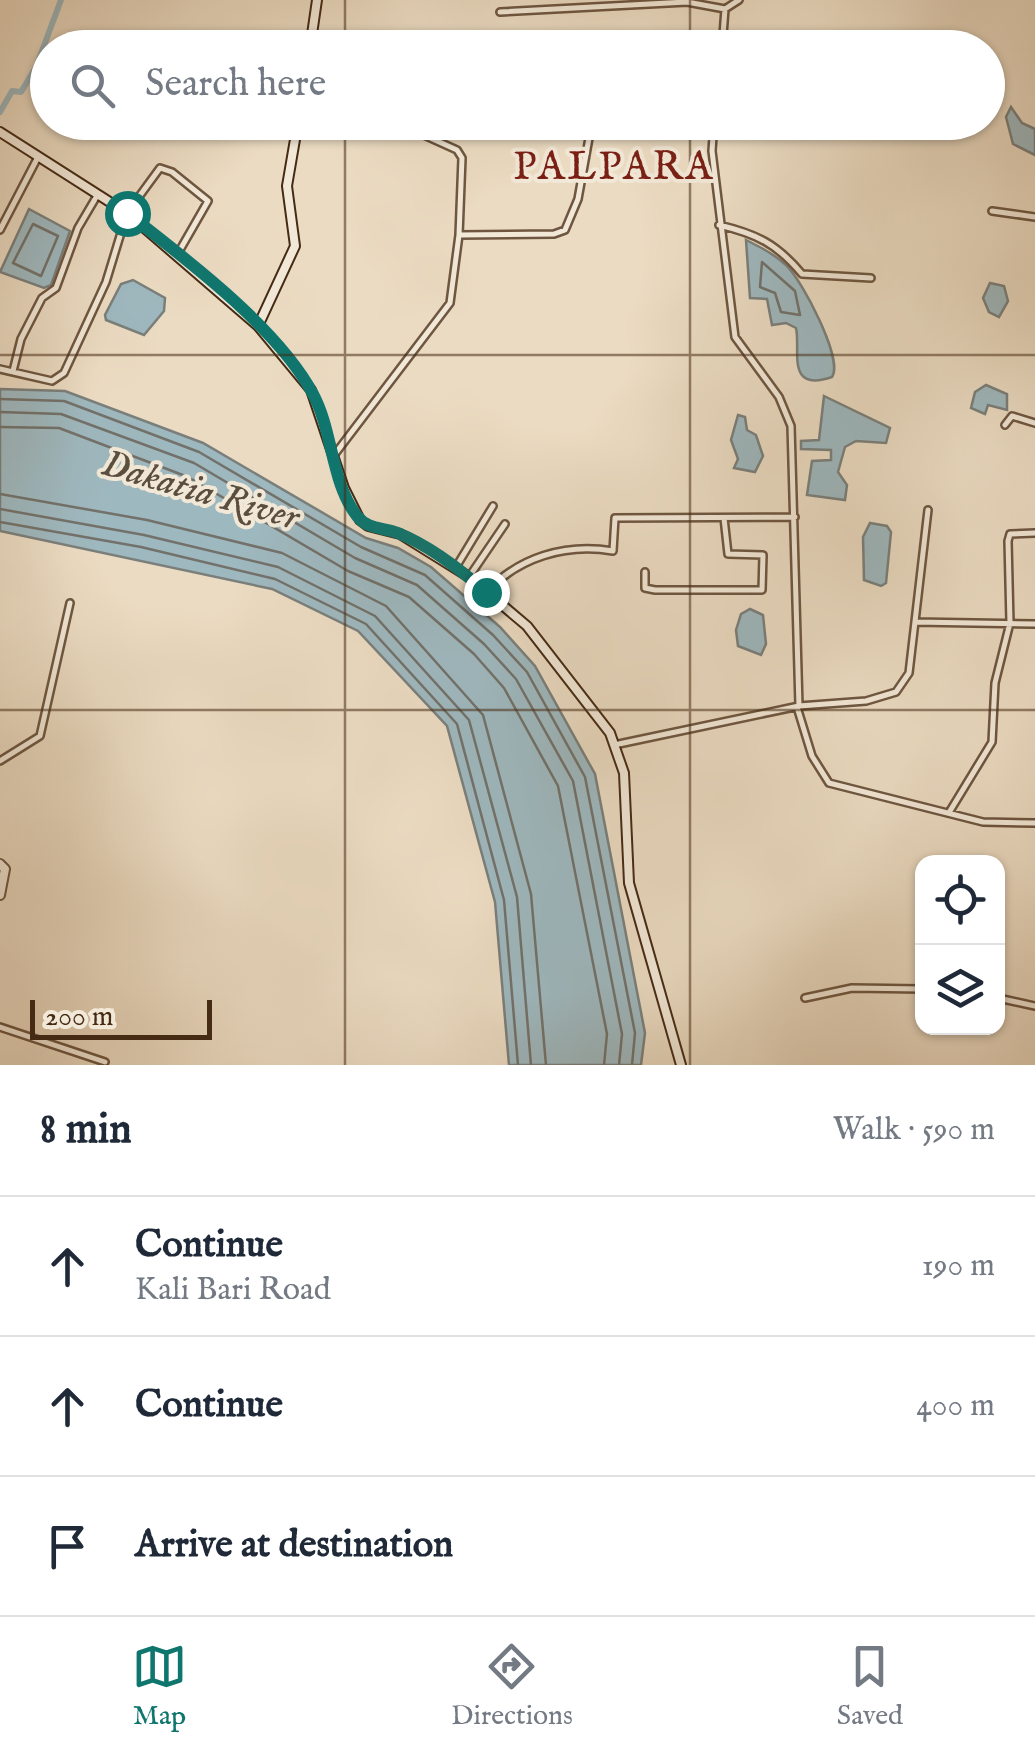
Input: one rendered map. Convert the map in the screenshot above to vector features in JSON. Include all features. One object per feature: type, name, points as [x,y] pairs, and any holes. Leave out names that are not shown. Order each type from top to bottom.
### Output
[{"type":"main road","points":[[313,30],[317,0]]},
{"type":"main road","points":[[2,132],[127,213],[258,326],[311,390],[344,488],[360,520],[368,526],[400,534],[470,577],[527,626],[610,733],[624,773],[629,883],[682,1065]]},
{"type":"main road","points":[[258,326],[295,246],[287,186],[295,140]]},
{"type":"main road","points":[[0,864],[5,869],[0,895]]},
{"type":"street","points":[[500,12],[687,2],[725,9],[739,0]]},
{"type":"street","points":[[723,30],[725,9]]},
{"type":"street","points":[[334,454],[450,302],[462,158],[458,150],[436,140]]},
{"type":"street","points":[[458,236],[565,230],[578,199],[589,140]]},
{"type":"street","points":[[713,140],[719,226],[736,337],[779,397],[792,426],[798,707],[812,756],[830,784],[950,810],[983,822],[1035,822]]},
{"type":"street","points":[[0,230],[38,156]]},
{"type":"street","points":[[0,369],[52,380],[64,373],[106,282],[127,213],[160,168],[172,172],[206,197],[208,207],[177,255]]},
{"type":"street","points":[[13,371],[21,339],[42,298],[56,288],[78,228],[98,194]]},
{"type":"street","points":[[992,210],[1035,217]]},
{"type":"street","points":[[719,226],[758,234],[776,245],[802,274],[871,278]]},
{"type":"street","points":[[1005,425],[1012,416],[1035,424]]},
{"type":"street","points":[[456,567],[494,506]]},
{"type":"street","points":[[614,745],[798,707],[852,703],[900,689],[909,673],[928,510]]},
{"type":"street","points":[[486,592],[507,569],[564,550],[589,547],[614,552],[614,518],[795,517]]},
{"type":"street","points":[[644,572],[644,588],[655,590],[762,590],[763,555],[728,554],[724,518]]},
{"type":"street","points":[[470,577],[505,524]]},
{"type":"street","points":[[950,810],[992,742],[995,683],[1010,623],[1010,534],[1035,533]]},
{"type":"street","points":[[0,760],[40,736],[70,603]]},
{"type":"street","points":[[915,622],[1035,624]]},
{"type":"street","points":[[805,998],[852,988],[915,989]]},
{"type":"street","points":[[1005,1000],[1035,1006]]},
{"type":"street","points":[[0,1026],[105,1062]]},
{"type":"water","points":[[1011,107],[1022,123],[1035,129],[1035,155],[1013,144],[1006,117]]},
{"type":"water","points":[[29,209],[70,231],[51,285],[44,288],[0,272]]},
{"type":"water","points":[[746,240],[781,261],[802,286],[827,338],[834,368],[832,377],[817,380],[801,374],[796,328],[786,323],[772,325],[767,299],[750,298]]},
{"type":"water","points":[[133,280],[165,298],[164,311],[144,335],[106,320],[105,315],[121,284]]},
{"type":"water","points":[[990,283],[1004,286],[1008,301],[999,317],[989,312],[983,298]]},
{"type":"water","points":[[986,385],[1007,394],[1007,410],[988,405],[985,414],[971,408],[975,392]]},
{"type":"water","name":"Dakatia River","points":[[0,389],[65,391],[203,443],[366,538],[398,548],[431,567],[500,627],[535,666],[595,774],[645,1033],[641,1065],[509,1065],[495,902],[447,726],[358,631],[272,589],[0,531]]},
{"type":"water","points":[[824,396],[890,428],[886,443],[856,441],[845,447],[838,472],[847,485],[845,500],[807,495],[812,461],[831,460],[831,450],[801,449],[801,441],[819,440]]},
{"type":"water","points":[[738,415],[745,417],[747,430],[756,435],[763,456],[755,472],[734,468],[738,459],[731,440]]},
{"type":"water","points":[[870,523],[887,526],[891,532],[886,583],[881,586],[864,580],[863,537]]},
{"type":"water","points":[[750,609],[763,615],[766,644],[761,655],[738,646],[736,630],[741,614]]},
{"type":"waterway","points":[[50,30],[61,0]]},
{"type":"waterway","points":[[0,112],[12,91],[21,92],[30,77]]},
{"type":"district","name":"PALPARA","points":[[614,168]]},
{"type":"route","points":[[127,213],[258,326],[302,376],[317,402],[344,488],[360,520],[368,526],[400,534],[456,567],[486,592]]}]
